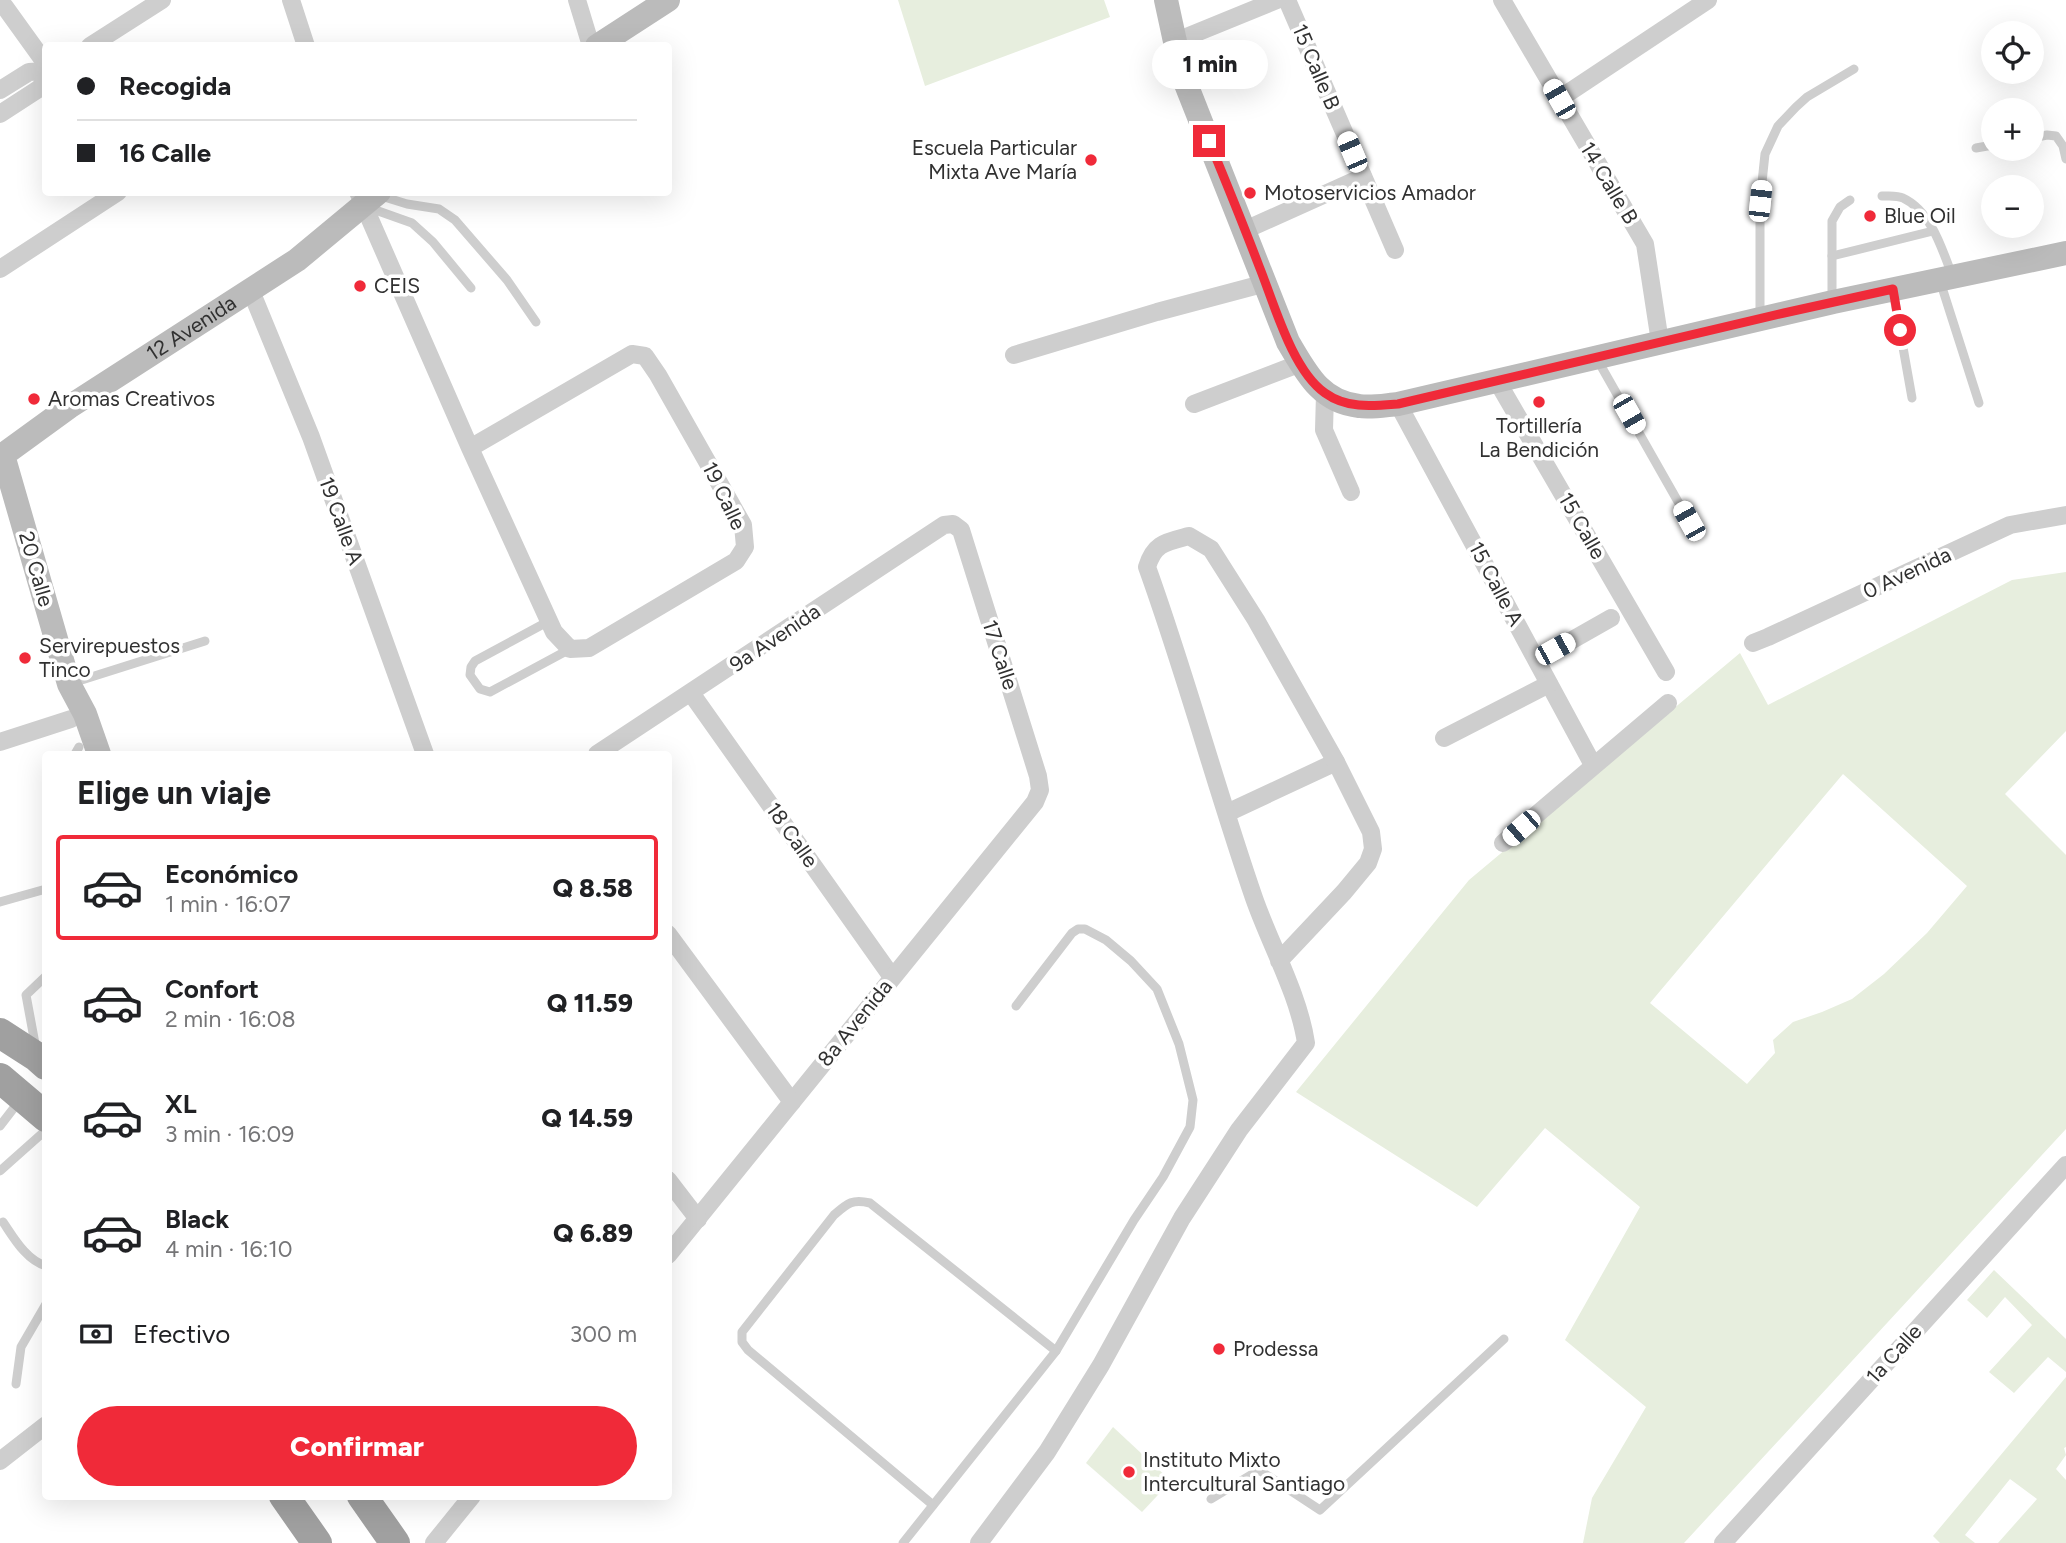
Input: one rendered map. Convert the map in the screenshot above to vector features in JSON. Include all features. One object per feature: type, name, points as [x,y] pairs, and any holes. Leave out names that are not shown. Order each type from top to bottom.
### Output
[{"type":"highway","points":[[0,1033],[41,1061]]},
{"type":"highway","points":[[11,1087],[42,1114]]},
{"type":"highway","points":[[284,1500],[317,1543]]},
{"type":"highway","points":[[365,1500],[395,1543]]},
{"type":"main road","points":[[603,42],[668,0]]},
{"type":"main road","points":[[1166,0],[1182,74],[1288,342],[1310,379],[1325,394],[1341,401],[1359,406],[1398,404],[1833,302],[2066,253]]},
{"type":"main road","name":"12 Avenida","points":[[2,456],[69,407],[297,260],[369,196]]},
{"type":"main road","name":"20 Calle","points":[[2,456],[69,684],[85,714],[84,751]]},
{"type":"main road","name":"20 Calle","points":[[69,684],[71,719],[84,751]]},
{"type":"street","points":[[96,42],[162,0]]},
{"type":"street","points":[[290,0],[305,42]]},
{"type":"street","points":[[577,0],[590,42]]},
{"type":"street","points":[[1174,41],[1277,0]]},
{"type":"street","name":"15 Calle B","points":[[1287,0],[1395,250]]},
{"type":"street","name":"14 Calle B","points":[[1502,0],[1645,244],[1660,342]]},
{"type":"street","points":[[1559,99],[1708,0]]},
{"type":"street","points":[[5,7],[42,58]]},
{"type":"street","points":[[0,90],[29,72],[42,71]]},
{"type":"street","points":[[0,114],[42,85]]},
{"type":"street","points":[[1245,230],[1363,177]]},
{"type":"street","points":[[0,269],[112,196]]},
{"type":"street","points":[[369,196],[470,448],[554,632],[570,649]]},
{"type":"street","points":[[1014,355],[1266,283]]},
{"type":"street","name":"19 Calle A","points":[[251,291],[311,437],[424,751]]},
{"type":"street","name":"19 Calle","points":[[470,448],[632,354],[645,356],[743,525],[745,547],[736,561],[589,648],[570,649]]},
{"type":"street","points":[[1195,404],[1301,363]]},
{"type":"street","name":"15 Calle","points":[[1497,381],[1666,672]]},
{"type":"street","points":[[1325,394],[1324,430],[1351,492]]},
{"type":"street","name":"15 Calle A","points":[[1398,404],[1593,765]]},
{"type":"street","name":"0 Avenida","points":[[1752,643],[2010,525],[2066,515]]},
{"type":"street","name":"9a Avenida","points":[[602,751],[944,525],[953,524]]},
{"type":"street","name":"17 Calle","points":[[953,524],[961,530],[1038,776],[1040,790]]},
{"type":"street","points":[[979,1543],[1047,1452],[1101,1365],[1182,1218],[1239,1130],[1306,1043],[1303,1024],[1254,899],[1147,567],[1151,552],[1165,542],[1189,536],[1211,549],[1256,620],[1336,762],[1371,832],[1373,849],[1368,863],[1279,961]]},
{"type":"street","points":[[1536,660],[1611,618]]},
{"type":"street","points":[[1444,738],[1549,684]]},
{"type":"street","name":"18 Calle","points":[[691,693],[892,977]]},
{"type":"street","points":[[1503,843],[1668,703]]},
{"type":"street","points":[[0,742],[71,719]]},
{"type":"street","points":[[1227,813],[1336,762]]},
{"type":"street","name":"8a Avenida","points":[[672,1250],[1035,802],[1040,790]]},
{"type":"street","points":[[672,939],[792,1102]]},
{"type":"street","name":"1a Calle","points":[[1723,1543],[2066,1165]]},
{"type":"street","points":[[672,1185],[698,1219]]},
{"type":"street","points":[[0,1461],[42,1428]]},
{"type":"street","points":[[434,1543],[469,1500]]},
{"type":"lane","points":[[1760,319],[1760,201],[1765,154],[1778,127],[1807,96],[1854,69]]},
{"type":"lane","points":[[2044,136],[2056,136],[2063,146],[2066,159]]},
{"type":"lane","points":[[1976,148],[1981,147]]},
{"type":"lane","points":[[369,196],[412,223],[433,242],[471,288]]},
{"type":"lane","points":[[369,196],[439,209],[454,219],[508,279],[536,322]]},
{"type":"lane","points":[[1882,196],[1901,197],[1915,206],[1940,242],[1946,278],[1979,403]]},
{"type":"lane","points":[[1833,302],[1832,220],[1840,207],[1850,200]]},
{"type":"lane","points":[[1832,256],[1933,231]]},
{"type":"lane","points":[[1893,289],[1912,398]]},
{"type":"lane","points":[[1597,357],[1689,521]]},
{"type":"lane","points":[[549,621],[475,661],[470,675],[480,689],[490,692],[570,649]]},
{"type":"lane","points":[[69,684],[205,641]]},
{"type":"lane","points":[[0,902],[42,890]]},
{"type":"lane","points":[[903,1543],[1056,1352],[1134,1220],[1163,1177],[1189,1127],[1193,1100],[1179,1044],[1157,989],[1131,961],[1106,940],[1085,929],[1072,933],[1016,1006]]},
{"type":"lane","points":[[41,1061],[26,995],[42,980]]},
{"type":"lane","points":[[0,1126],[11,1087]]},
{"type":"lane","points":[[0,1171],[42,1134]]},
{"type":"lane","points":[[933,1505],[748,1350],[742,1342],[742,1332],[834,1215],[845,1205],[857,1200],[870,1203],[1056,1352]]},
{"type":"lane","points":[[3,1222],[27,1254],[42,1265]]},
{"type":"lane","points":[[16,1384],[21,1347],[42,1311]]},
{"type":"lane","points":[[1211,1499],[1259,1469],[1320,1510],[1504,1339]]},
{"type":"green space","points":[[898,0],[1104,0],[1110,17],[925,86]]},
{"type":"green space","points":[[2066,572],[2066,731],[2005,794],[2066,855],[2066,1129],[1684,1543],[1583,1543],[1592,1498],[1646,1407],[1565,1340],[1640,1207],[1545,1128],[1477,1207],[1296,1092],[1469,880],[1740,653],[1768,705],[2012,580]],"holes":[[[1843,774],[1967,886],[1927,933],[1884,974],[1852,999],[1793,1022],[1773,1040],[1775,1053],[1747,1084],[1650,1003]]]},
{"type":"green space","points":[[1994,1270],[2066,1339],[2066,1372],[2048,1357],[2014,1393],[1989,1372],[2032,1325],[2005,1297],[1987,1318],[1967,1300]]},
{"type":"green space","points":[[2066,1377],[2066,1455],[2056,1469],[2066,1480],[2066,1543],[1998,1543],[2037,1499],[2010,1479],[1965,1535],[1975,1543],[1940,1543],[1933,1536]]},
{"type":"green space","name":"Instituto Mixto Intercultural Santiago","points":[[1113,1427],[1171,1481],[1142,1512],[1086,1463]]},
{"type":"place","name":"Escuela Particular Mixta Ave María","points":[[1091,160]]},
{"type":"place","name":"Motoservicios Amador","points":[[1250,193]]},
{"type":"place","name":"Blue Oil","points":[[1870,216]]},
{"type":"place","name":"CEIS","points":[[360,286]]},
{"type":"place","name":"Aromas Creativos","points":[[34,399]]},
{"type":"place","name":"Tortillería La Bendición","points":[[1539,402]]},
{"type":"place","name":"Servirepuestos Tinco","points":[[25,658]]},
{"type":"place","name":"Prodessa","points":[[1219,1349]]},
{"type":"place","name":"Instituto Mixto Intercultural Santiago","points":[[1129,1472]]},
{"type":"route","points":[[1209,141],[1288,342],[1310,379],[1325,394],[1359,406],[1398,404],[1893,289],[1900,330]]}]
